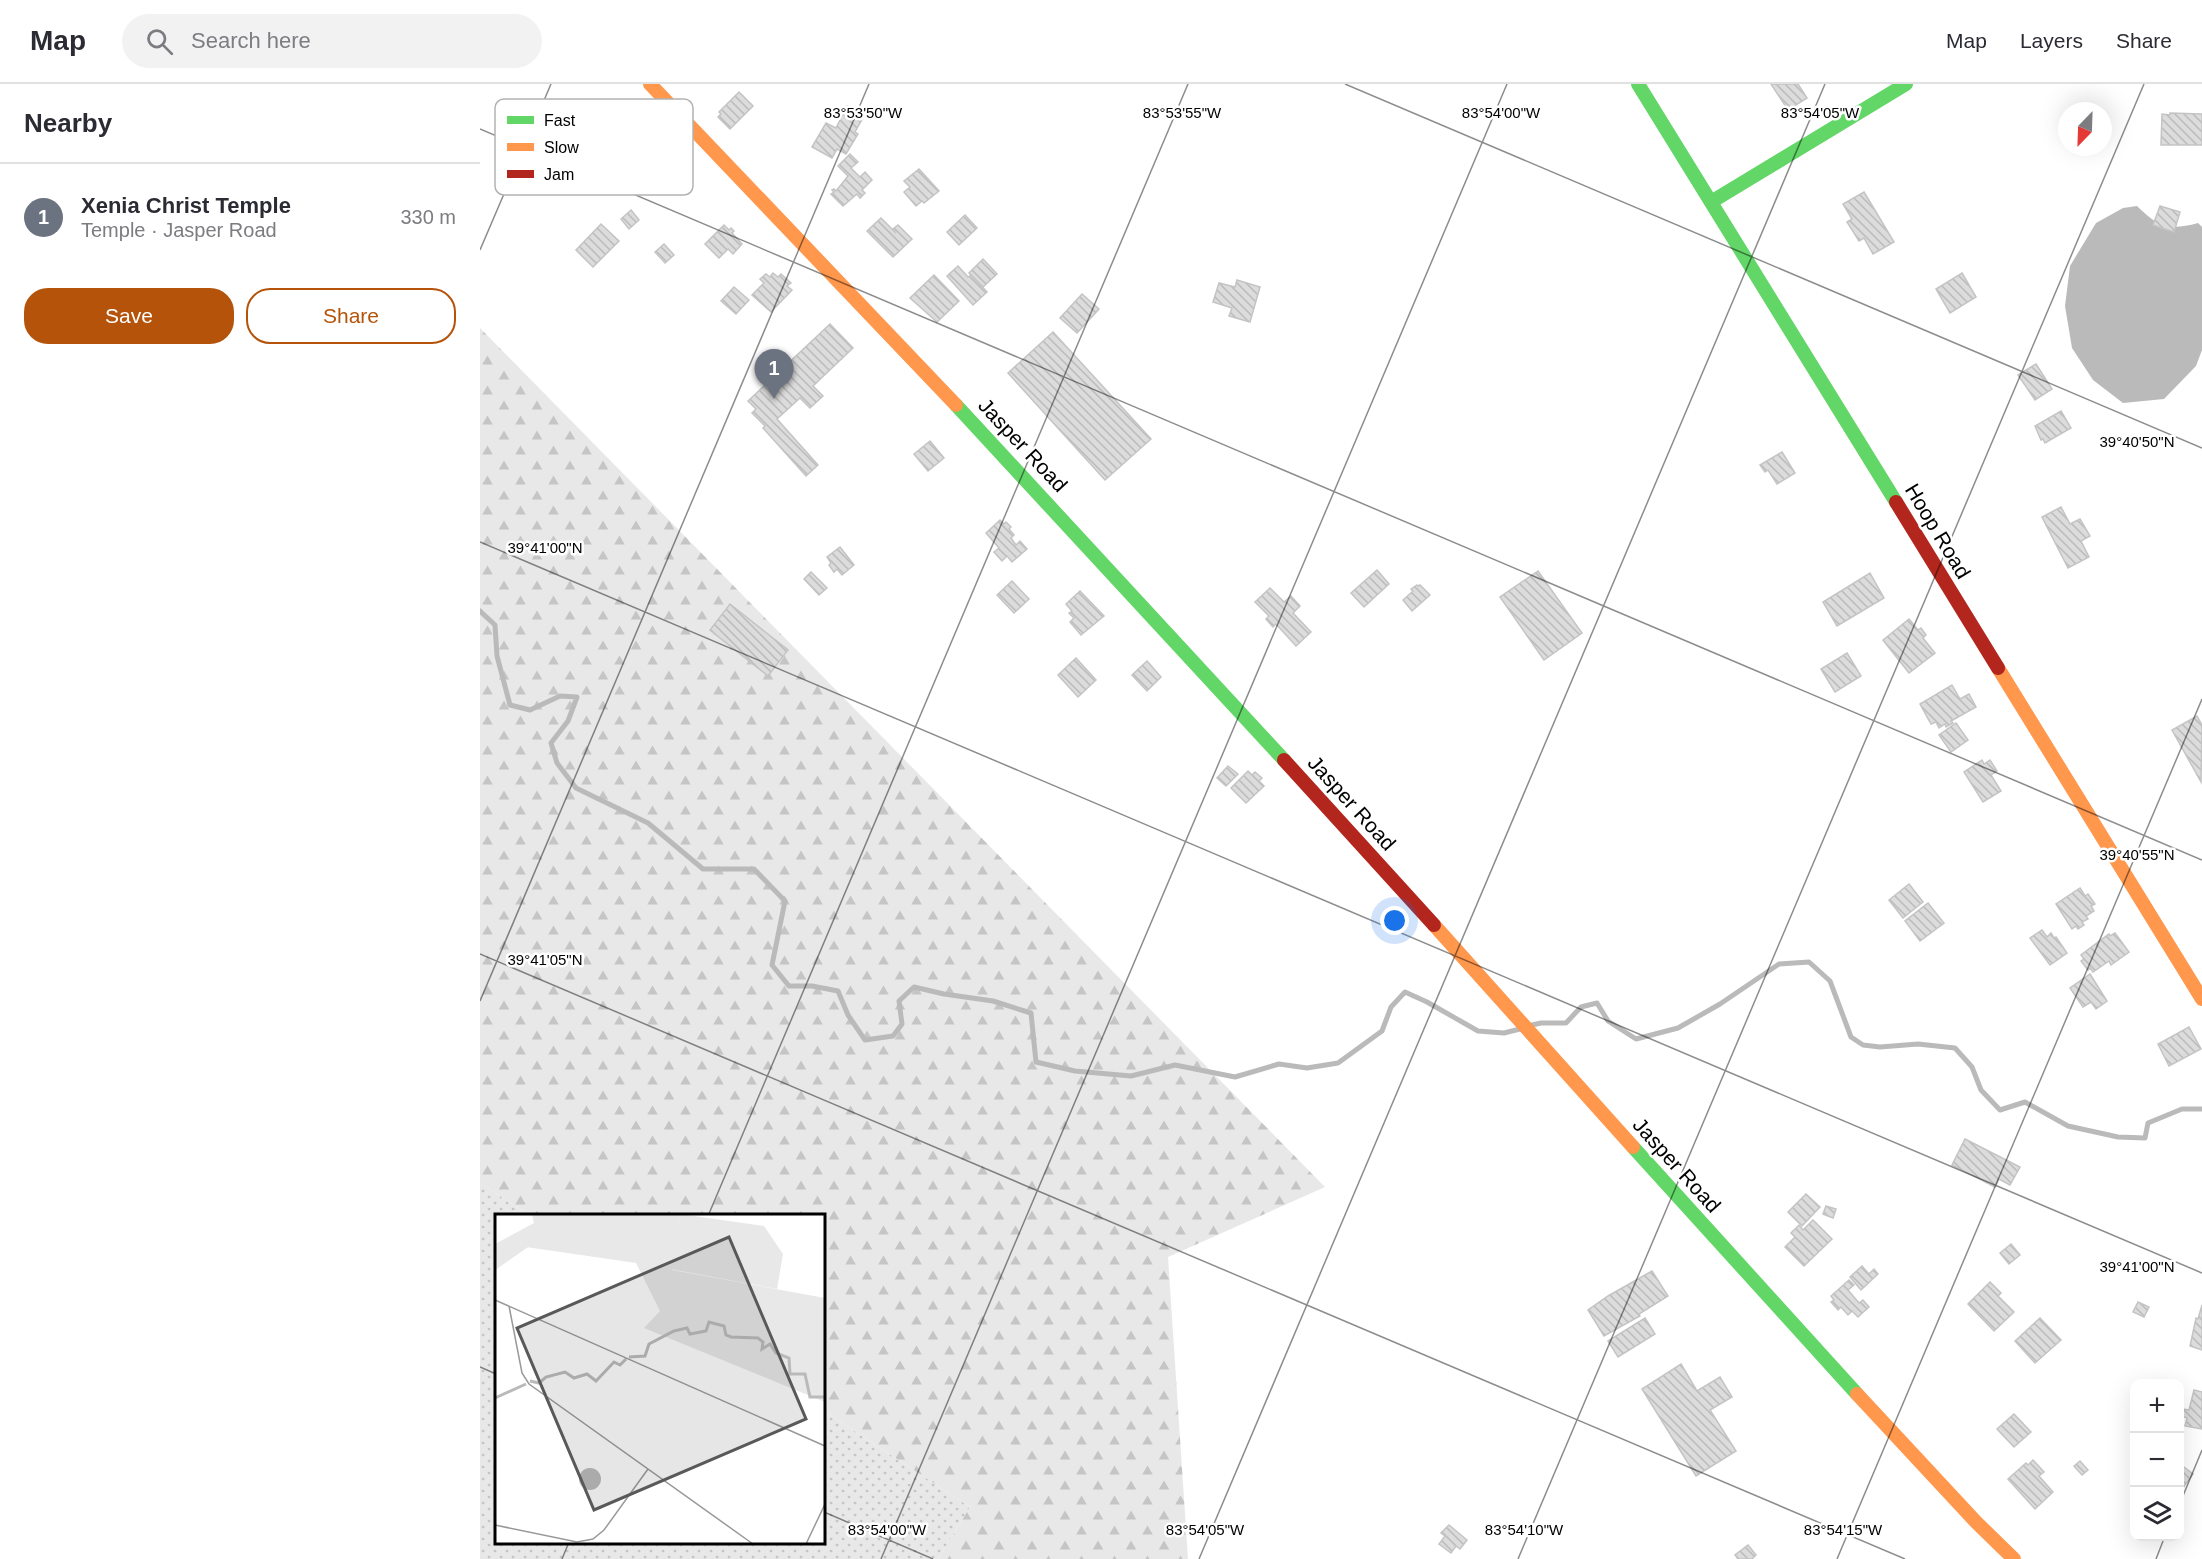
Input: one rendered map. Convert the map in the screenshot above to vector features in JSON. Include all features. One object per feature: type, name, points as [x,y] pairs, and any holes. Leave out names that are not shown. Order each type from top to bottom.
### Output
[{"type":"street","name":"Jasper Road","points":[[650,84],[664,99]]},
{"type":"street","name":"Hoop Road","points":[[1638,84],[2202,999]]},
{"type":"street","points":[[1711,202],[1906,84]]},
{"type":"street","name":"Jasper Road","points":[[693,129],[1086,543],[1273,747],[1804,1337],[1976,1522],[2014,1559]]},
{"type":"green space","points":[[480,328],[1325,1187],[1168,1257],[1188,1559],[938,1559],[970,1507],[825,1412],[825,1214],[527,1214],[480,1183]]},
{"type":"green space","points":[[480,1183],[527,1214],[495,1214],[495,1544],[825,1544],[825,1412],[970,1507],[938,1559],[480,1559]]},
{"type":"shaded area","points":[[2137,206],[2151,219],[2164,225],[2179,227],[2198,223],[2202,227],[2202,350],[2196,366],[2164,399],[2123,403],[2093,380],[2072,348],[2065,306],[2070,266],[2096,223],[2123,208]]},
{"type":"building","points":[[1771,84],[1798,84],[1807,98],[1788,110]]},
{"type":"building","points":[[739,92],[753,106],[730,129],[718,117],[721,114],[719,112]]},
{"type":"building","points":[[847,106],[864,116],[855,132],[858,134],[846,154],[837,149],[832,158],[812,147],[826,123],[836,128]]},
{"type":"building","points":[[2170,113],[2202,114],[2202,145],[2161,145],[2162,114],[2170,115]]},
{"type":"building","points":[[850,154],[858,162],[851,168],[860,177],[865,172],[872,180],[862,190],[865,193],[860,198],[857,194],[843,206],[831,194],[834,192],[832,190],[836,191],[848,176],[838,166]]},
{"type":"building","points":[[919,169],[939,191],[924,203],[922,201],[916,206],[904,192],[910,187],[904,181]]},
{"type":"building","points":[[1864,192],[1894,242],[1873,254],[1864,238],[1859,241],[1847,222],[1852,219],[1843,204]]},
{"type":"building","points":[[2160,206],[2180,212],[2174,232],[2153,225]]},
{"type":"building","points":[[631,210],[639,220],[629,229],[621,219]]},
{"type":"building","points":[[965,215],[977,228],[959,245],[947,232]]},
{"type":"building","points":[[881,218],[896,233],[893,229],[898,225],[912,239],[893,257],[867,231]]},
{"type":"building","points":[[601,224],[619,241],[593,267],[576,250]]},
{"type":"building","points":[[724,225],[734,231],[732,233],[742,244],[733,254],[728,249],[719,258],[705,244]]},
{"type":"building","points":[[664,244],[674,255],[665,263],[655,252]]},
{"type":"building","points":[[983,259],[997,274],[983,287],[969,273]]},
{"type":"building","points":[[958,266],[968,277],[971,275],[987,292],[973,305],[947,276]]},
{"type":"building","points":[[773,273],[778,277],[781,274],[791,283],[787,286],[792,290],[771,312],[752,295],[764,283],[760,279],[766,274],[770,277]]},
{"type":"building","points":[[1962,273],[1976,297],[1950,313],[1936,289]]},
{"type":"building","points":[[934,275],[959,301],[937,322],[910,298]]},
{"type":"building","points":[[1237,280],[1260,287],[1250,322],[1229,316],[1232,308],[1213,302],[1219,283],[1235,287]]},
{"type":"building","points":[[734,287],[749,300],[736,314],[721,301]]},
{"type":"building","points":[[1082,294],[1099,309],[1077,333],[1060,318]]},
{"type":"building","points":[[830,324],[853,348],[813,386],[823,396],[810,408],[800,398],[777,419],[818,465],[806,476],[763,428],[765,426],[752,413],[756,409],[748,401]]},
{"type":"building","points":[[1053,332],[1151,439],[1105,480],[1008,373]]},
{"type":"building","points":[[2036,364],[2052,389],[2035,400],[2018,375]]},
{"type":"building","points":[[2061,411],[2071,428],[2045,443],[2043,439],[2041,440],[2035,426]]},
{"type":"building","points":[[930,441],[944,458],[928,471],[914,454]]},
{"type":"building","points":[[1782,452],[1795,473],[1777,484],[1768,470],[1765,472],[1760,465]]},
{"type":"building","points":[[2061,507],[2070,524],[2080,519],[2090,536],[2081,541],[2089,557],[2068,568],[2042,517]]},
{"type":"building","points":[[1000,520],[1011,527],[1009,529],[1014,535],[1011,538],[1016,545],[1020,541],[1027,549],[1012,562],[1007,556],[1002,561],[994,552],[999,548],[986,533]]},
{"type":"building","points":[[840,547],[854,565],[842,575],[837,569],[834,572],[827,557]]},
{"type":"building","points":[[1377,570],[1389,584],[1364,607],[1351,593]]},
{"type":"building","points":[[1538,571],[1582,633],[1544,660],[1500,597]]},
{"type":"building","points":[[811,572],[827,588],[819,595],[804,579]]},
{"type":"building","points":[[1870,573],[1884,598],[1837,626],[1823,602]]},
{"type":"building","points":[[1012,581],[1029,599],[1014,613],[997,595]]},
{"type":"building","points":[[1417,585],[1420,585],[1430,595],[1412,611],[1403,600]]},
{"type":"building","points":[[1270,588],[1284,602],[1291,596],[1300,606],[1293,613],[1311,632],[1296,646],[1276,624],[1273,627],[1266,619],[1269,616],[1255,602]]},
{"type":"building","points":[[1080,591],[1104,616],[1081,635],[1070,622],[1074,618],[1069,613],[1072,611],[1066,604]]},
{"type":"building","points":[[730,604],[788,650],[768,676],[710,630]]},
{"type":"building","points":[[1909,619],[1918,630],[1921,628],[1926,635],[1923,638],[1935,653],[1909,673],[1883,640]]},
{"type":"building","points":[[1847,653],[1861,676],[1835,692],[1821,669]]},
{"type":"building","points":[[1076,658],[1096,680],[1078,697],[1058,675]]},
{"type":"building","points":[[1147,661],[1161,677],[1147,691],[1132,675]]},
{"type":"building","points":[[1952,685],[1960,699],[1969,694],[1976,707],[1951,721],[1953,723],[1946,727],[1945,724],[1939,728],[1936,722],[1931,724],[1920,704]]},
{"type":"building","points":[[2197,716],[2202,725],[2201,782],[2172,730]]},
{"type":"building","points":[[1956,723],[1968,740],[1951,752],[1939,735]]},
{"type":"building","points":[[1982,760],[1984,764],[1990,760],[1997,771],[1991,775],[2001,791],[1983,802],[1964,772]]},
{"type":"building","points":[[1228,766],[1238,774],[1226,786],[1217,778]]},
{"type":"building","points":[[1248,771],[1252,775],[1255,772],[1262,778],[1259,781],[1264,786],[1246,803],[1231,788]]},
{"type":"building","points":[[1909,884],[1923,902],[1903,918],[1889,900]]},
{"type":"building","points":[[2080,888],[2085,896],[2088,894],[2095,904],[2091,906],[2094,911],[2086,916],[2088,919],[2082,922],[2084,925],[2078,929],[2076,926],[2072,929],[2056,904]]},
{"type":"building","points":[[1928,903],[1944,923],[1920,941],[1905,921]]},
{"type":"building","points":[[2042,930],[2047,937],[2051,933],[2054,938],[2056,937],[2067,953],[2050,965],[2030,938]]},
{"type":"building","points":[[2115,933],[2129,952],[2111,965],[2109,961],[2093,972],[2090,968],[2088,970],[2081,961],[2084,959],[2081,955],[2109,934],[2110,936]]},
{"type":"building","points":[[2090,974],[2107,1001],[2096,1009],[2091,1002],[2083,1007],[2070,988]]},
{"type":"building","points":[[2189,1027],[2201,1049],[2169,1066],[2158,1044]]},
{"type":"building","points":[[1965,1139],[2020,1167],[2010,1185],[1999,1179],[1995,1187],[1952,1165]]},
{"type":"building","points":[[1806,1194],[1820,1207],[1802,1226],[1788,1212]]},
{"type":"building","points":[[1826,1206],[1836,1209],[1833,1218],[1823,1214]]},
{"type":"building","points":[[1813,1220],[1832,1239],[1804,1266],[1785,1247],[1795,1237],[1791,1233],[1799,1225],[1803,1230]]},
{"type":"building","points":[[2011,1244],[2020,1255],[2009,1264],[2000,1253]]},
{"type":"building","points":[[1862,1266],[1869,1274],[1874,1269],[1878,1274],[1861,1290],[1850,1277]]},
{"type":"building","points":[[1652,1271],[1668,1296],[1639,1314],[1640,1316],[1604,1336],[1588,1310]]},
{"type":"building","points":[[1849,1280],[1854,1285],[1848,1290],[1859,1303],[1863,1300],[1869,1307],[1858,1317],[1852,1311],[1848,1315],[1841,1307],[1838,1310],[1831,1302],[1834,1300],[1831,1296]]},
{"type":"building","points":[[1990,1282],[2001,1293],[1998,1296],[2014,1312],[1994,1331],[1968,1304]]},
{"type":"building","points":[[2138,1302],[2149,1307],[2144,1317],[2133,1312]]},
{"type":"building","points":[[2202,1305],[2202,1350],[2190,1346],[2196,1318],[2198,1319]]},
{"type":"building","points":[[1645,1318],[1655,1334],[1618,1357],[1608,1341]]},
{"type":"building","points":[[2040,1318],[2061,1340],[2035,1363],[2015,1341]]},
{"type":"building","points":[[1681,1364],[1697,1391],[1720,1377],[1732,1397],[1710,1410],[1736,1451],[1696,1476],[1642,1389]]},
{"type":"building","points":[[2194,1390],[2202,1392],[2202,1429],[2185,1426],[2187,1418],[2184,1417],[2184,1409],[2189,1410]]},
{"type":"building","points":[[2014,1414],[2031,1432],[2014,1447],[1997,1429]]},
{"type":"building","points":[[2033,1460],[2044,1472],[2039,1476],[2053,1492],[2035,1509],[2008,1479],[2026,1463],[2028,1465]]},
{"type":"building","points":[[2080,1461],[2088,1470],[2082,1475],[2074,1466]]},
{"type":"building","points":[[2184,1467],[2193,1474],[2184,1486]]},
{"type":"building","points":[[1449,1525],[1467,1540],[1460,1549],[1456,1546],[1451,1553],[1439,1544],[1445,1536],[1441,1533]]},
{"type":"building","points":[[1748,1545],[1756,1555],[1752,1559],[1738,1559],[1735,1555]]},
{"type":"waterway","points":[[480,611],[495,625],[497,656],[510,705],[530,710],[560,696],[577,697],[568,721],[551,743],[557,763],[576,788],[648,823],[703,869],[754,869],[785,901],[772,965],[789,986],[812,986],[838,991],[848,1015],[865,1040],[893,1036],[902,1024],[899,1001],[914,987],[993,1001],[1031,1013],[1036,1062],[1075,1071],[1131,1076],[1175,1065],[1235,1077],[1279,1064],[1307,1068],[1338,1063],[1382,1031],[1391,1007],[1405,992],[1478,1031],[1504,1033],[1520,1029]]},
{"type":"waterway","points":[[1532,1025],[1566,1023],[1581,1007],[1597,1003],[1608,1021],[1636,1039],[1678,1028],[1720,1004],[1779,964],[1809,962],[1830,981],[1851,1037],[1863,1045],[1880,1047],[1918,1044],[1955,1048],[1972,1067],[1981,1090],[2000,1110],[2025,1102],[2068,1126],[2118,1137],[2145,1138],[2148,1123],[2182,1109],[2202,1109]]},
{"type":"traffic: fast","points":[[1638,84],[1896,502]]},
{"type":"traffic: fast","points":[[1711,202],[1906,84]]},
{"type":"traffic: fast","points":[[956,405],[1284,760]]},
{"type":"traffic: fast","points":[[1633,1147],[1857,1394]]},
{"type":"traffic: slow","points":[[650,84],[664,99]]},
{"type":"traffic: slow","points":[[693,129],[956,405]]},
{"type":"traffic: slow","points":[[1998,668],[2202,999]]},
{"type":"traffic: slow","points":[[1434,925],[1633,1147]]},
{"type":"traffic: slow","points":[[1857,1394],[1976,1522],[2014,1559]]},
{"type":"traffic: jam","points":[[1896,502],[1998,668]]},
{"type":"traffic: jam","points":[[1284,760],[1434,925]]},
{"type":"place","name":"Xenia Christ Temple","points":[[774,399]]}]
